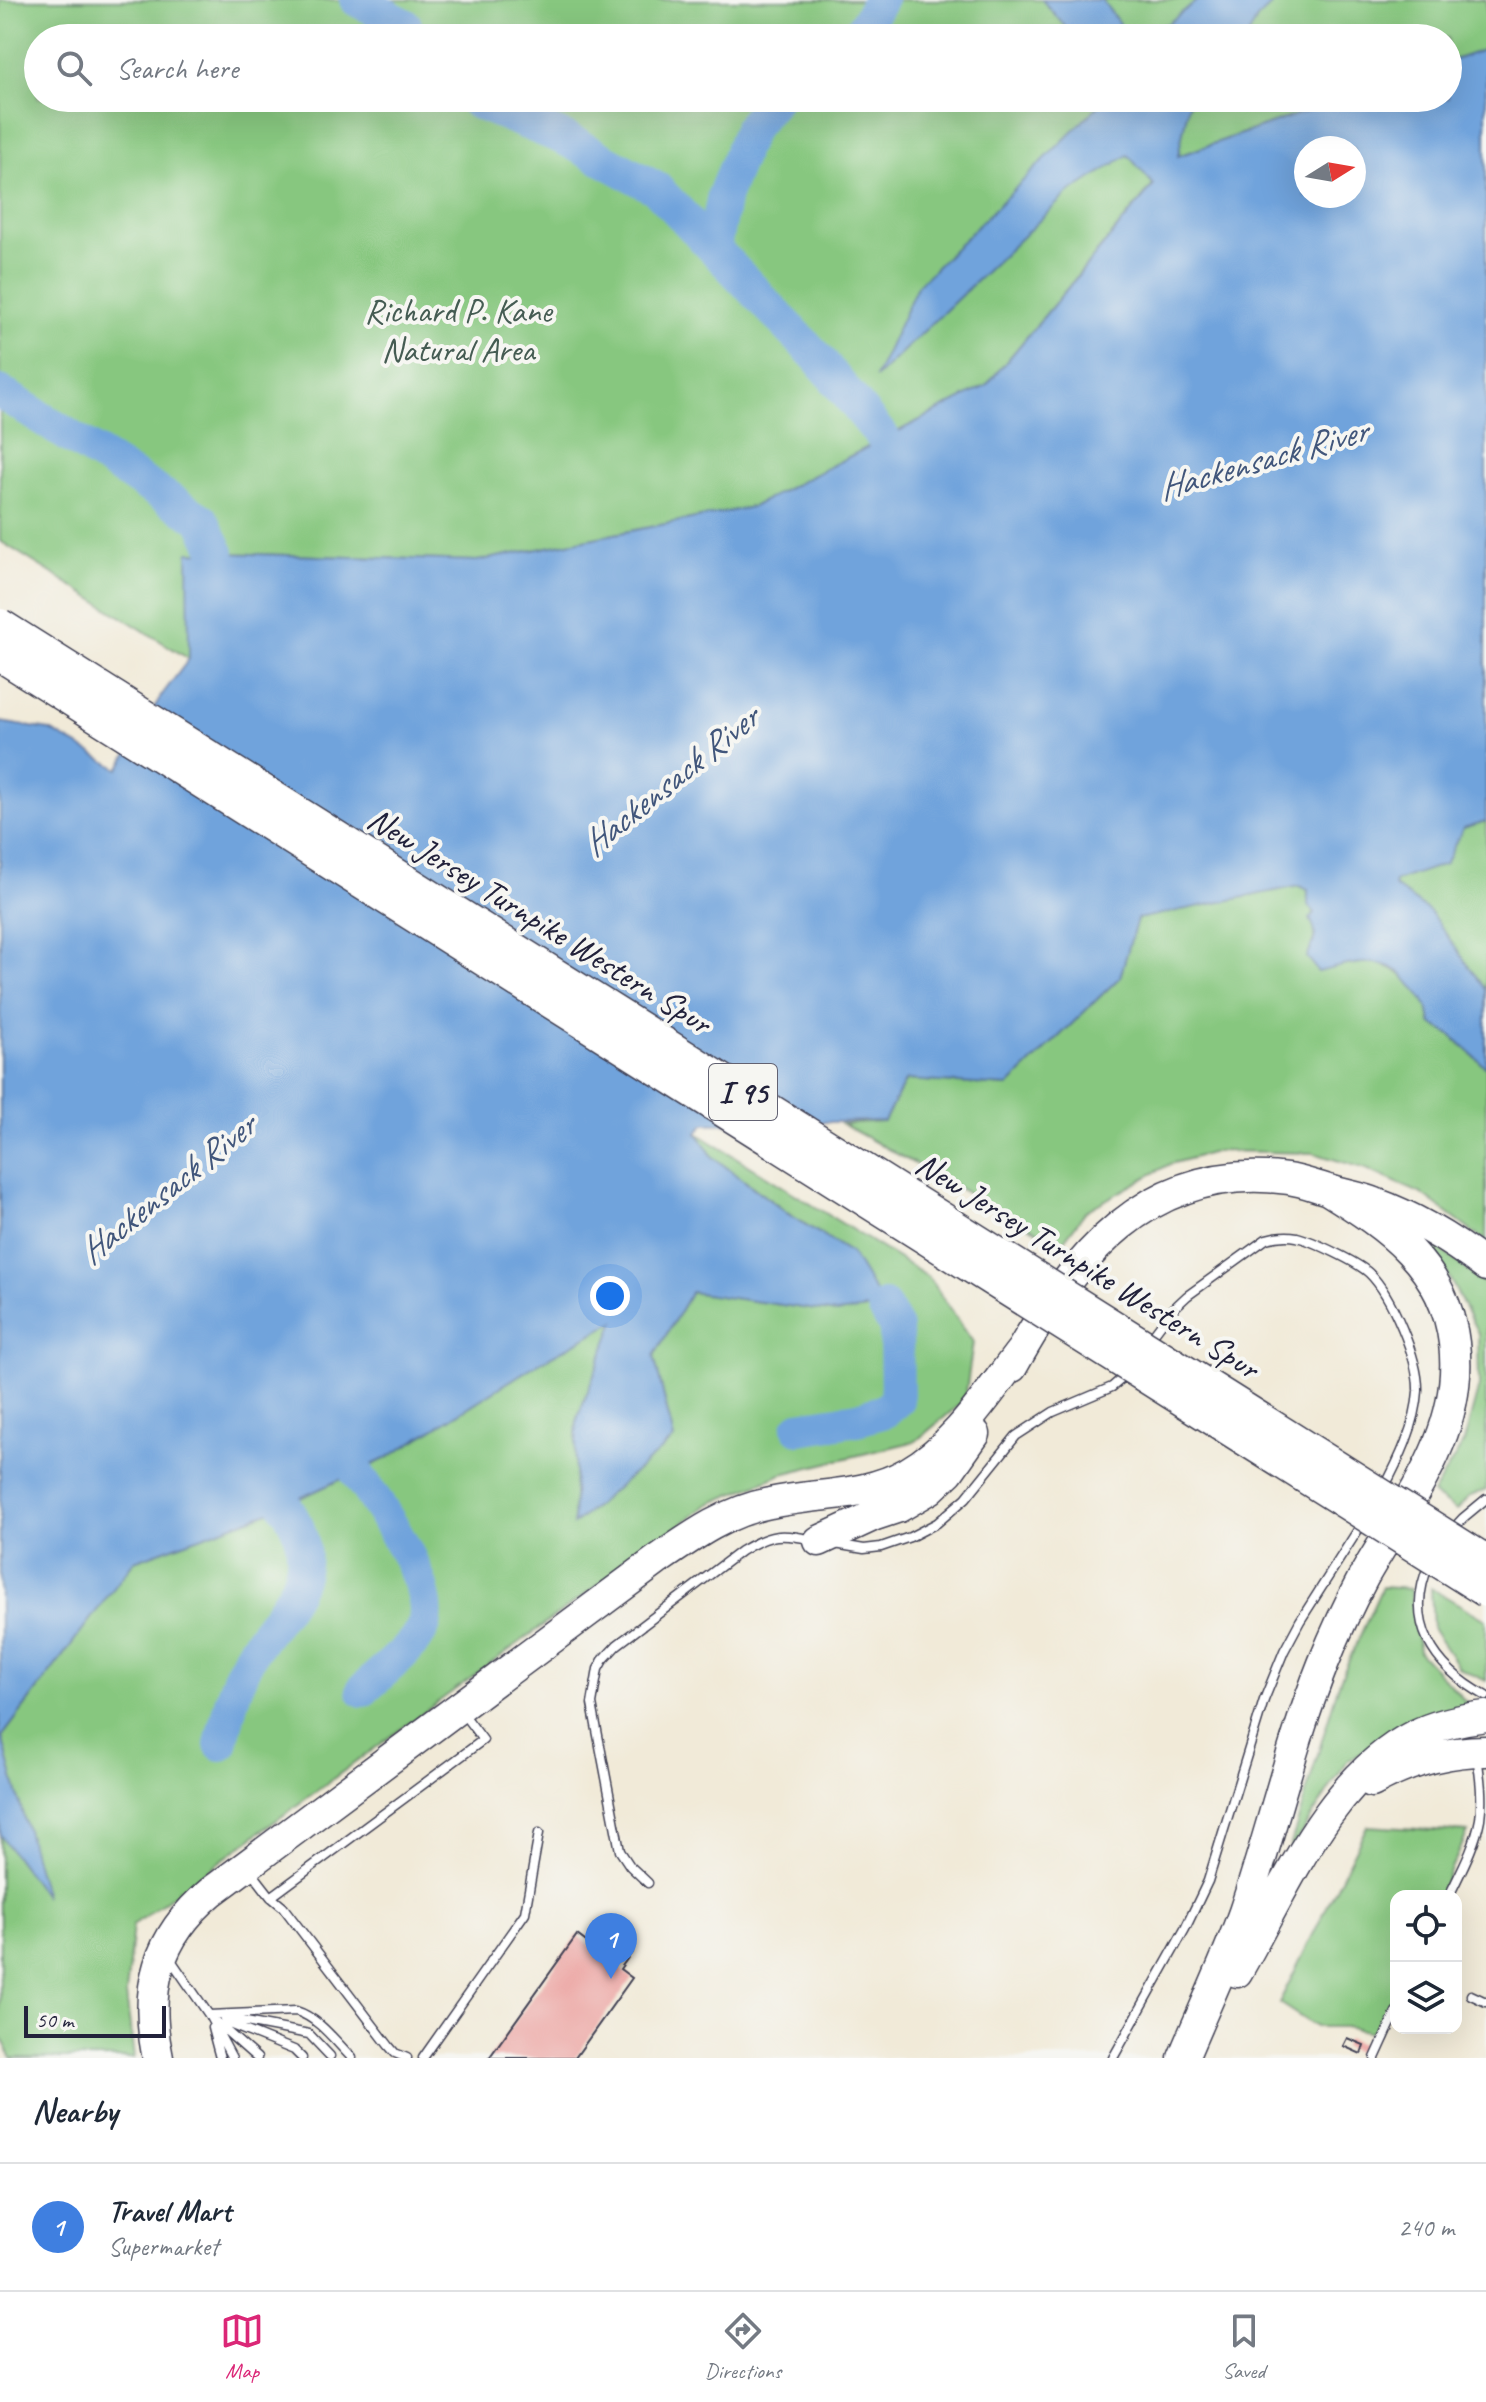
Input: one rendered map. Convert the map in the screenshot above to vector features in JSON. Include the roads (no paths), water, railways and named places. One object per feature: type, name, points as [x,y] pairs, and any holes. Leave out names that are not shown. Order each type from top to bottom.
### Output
[{"type":"highway","name":"New Jersey Turnpike Western Spur","points":[[0,624],[1486,1560]]},
{"type":"highway","name":"New Jersey Turnpike Western Spur","points":[[0,656],[1486,1592]]},
{"type":"highway","points":[[819,1541],[899,1507],[930,1489],[939,1480],[967,1446],[1020,1352],[1063,1286],[1087,1255],[1115,1228],[1150,1204],[1194,1186],[1237,1178],[1290,1179],[1392,1209],[1486,1266]]},
{"type":"highway","points":[[1184,2058],[1240,1923],[1323,1664],[1363,1578],[1435,1456],[1452,1401],[1454,1342],[1446,1310],[1422,1264],[1396,1236],[1368,1214],[1328,1190]]},
{"type":"highway","points":[[158,2058],[153,2030],[153,1997],[164,1950],[176,1927],[211,1892],[656,1561],[710,1525],[767,1503],[872,1488],[919,1466],[963,1425],[1020,1352]]},
{"type":"highway","points":[[1184,2058],[1213,2015],[1305,1851],[1354,1783],[1375,1763],[1414,1736],[1443,1725],[1486,1716]]},
{"type":"highway","points":[[1337,1805],[1359,1789],[1402,1767],[1434,1756],[1481,1751]]},
{"type":"lane","points":[[1142,1352],[1171,1311],[1187,1296],[1266,1239],[1276,1236],[1310,1241],[1361,1267],[1387,1298],[1411,1350],[1418,1389],[1412,1422],[1400,1456],[1376,1502]]},
{"type":"lane","points":[[648,1883],[630,1866],[617,1843],[592,1704],[598,1669],[617,1645],[741,1551],[764,1539],[785,1534],[873,1549],[903,1540],[937,1523],[966,1498],[1016,1436],[1053,1412],[1112,1387],[1134,1365]]},
{"type":"lane","points":[[1486,1499],[1463,1518],[1440,1546],[1424,1575],[1421,1602],[1423,1630],[1435,1655],[1455,1676],[1486,1696]]},
{"type":"lane","points":[[1113,2058],[1185,1929],[1208,1881],[1254,1732],[1284,1651],[1368,1514]]},
{"type":"lane","points":[[271,1897],[483,1740],[459,1708]]},
{"type":"lane","points":[[1452,1890],[1472,1845],[1480,1817],[1481,1751]]},
{"type":"lane","points":[[423,2058],[525,1913],[539,1833]]},
{"type":"lane","points":[[247,1866],[271,1897],[283,1907],[389,2046],[395,2053],[407,2058]]},
{"type":"lane","points":[[164,1950],[209,2015],[232,2058]]},
{"type":"lane","points":[[1471,1995],[1486,2002]]},
{"type":"lane","points":[[209,2015],[303,2013],[316,2021],[352,2058]]},
{"type":"lane","points":[[209,2015],[309,2034],[330,2056]]},
{"type":"lane","points":[[209,2015],[220,2058]]},
{"type":"lane","points":[[209,2015],[257,2058]]},
{"type":"lane","points":[[209,2015],[294,2050],[302,2058]]},
{"type":"lane","points":[[1375,2058],[1390,2025]]},
{"type":"water","points":[[1042,0],[1102,0],[1120,24],[1063,24]]},
{"type":"water","points":[[1198,0],[1277,0],[1254,24],[1167,24]]},
{"type":"water","name":"Hackensack River","points":[[1486,49],[1486,821],[1463,828],[1445,864],[1395,881],[1394,886],[1430,912],[1486,990],[1486,1067],[1452,1036],[1431,1023],[1425,1002],[1398,971],[1389,966],[1369,963],[1318,972],[1307,957],[1314,938],[1310,919],[1314,913],[1308,905],[1308,890],[1299,886],[1137,919],[1120,977],[1008,1086],[906,1080],[884,1121],[704,1124],[697,1133],[713,1157],[788,1214],[851,1253],[884,1307],[837,1313],[691,1292],[654,1356],[674,1439],[573,1525],[577,1419],[615,1321],[537,1364],[387,1458],[274,1510],[134,1561],[2,1737],[45,1897],[0,1835],[0,722],[50,730],[119,769],[161,696],[189,659],[188,552],[477,561],[752,507],[986,386],[1154,185],[1128,155],[1066,195],[875,378],[917,286],[1092,112],[1187,112],[1178,156],[1305,112],[1462,112],[1462,57]]},
{"type":"waterway","points":[[357,0],[403,24]]},
{"type":"waterway","points":[[865,24],[880,0]]},
{"type":"waterway","points":[[500,112],[566,139],[657,189],[818,358],[884,439]]},
{"type":"waterway","points":[[714,247],[724,195],[750,129],[764,112]]},
{"type":"waterway","points":[[0,392],[202,520],[218,553]]},
{"type":"waterway","points":[[799,1428],[858,1419],[885,1411],[897,1400],[896,1328],[884,1307]]},
{"type":"waterway","points":[[356,1472],[404,1548],[415,1570],[426,1611],[423,1627],[412,1644],[363,1690]]},
{"type":"waterway","points":[[221,1744],[239,1677],[298,1584],[303,1551],[299,1532],[285,1505]]},
{"type":"place","name":"Travel Mart","points":[[611,1979]]},
{"type":"park label","name":"Richard P. Kane Natural Area","points":[[458,330]]}]
